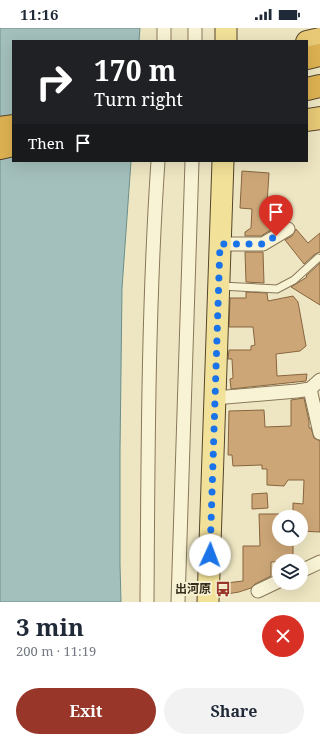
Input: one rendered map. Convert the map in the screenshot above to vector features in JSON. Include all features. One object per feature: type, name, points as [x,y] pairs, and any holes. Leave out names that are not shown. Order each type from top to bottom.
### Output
[{"type":"highway","points":[[308,42],[320,39]]},
{"type":"highway","points":[[308,58],[320,55]]},
{"type":"highway","points":[[308,70],[320,68]]},
{"type":"highway","points":[[308,89],[320,86]]},
{"type":"highway","points":[[308,95],[320,93]]},
{"type":"highway","points":[[308,120],[320,118]]},
{"type":"highway","points":[[0,128],[12,126]]},
{"type":"highway","points":[[0,148],[12,145]]},
{"type":"main road","points":[[226,28],[226,40]]},
{"type":"main road","points":[[208,602],[222,162]]},
{"type":"street","points":[[164,28],[164,40]]},
{"type":"street","points":[[195,28],[195,40]]},
{"type":"street","points":[[147,602],[148,414],[153,233],[158,162]]},
{"type":"street","points":[[178,602],[192,162]]},
{"type":"street","points":[[220,244],[263,244],[288,229]]},
{"type":"street","points":[[214,398],[297,391],[315,384],[320,433]]},
{"type":"street","points":[[308,568],[320,562]]},
{"type":"street","points":[[258,591],[272,584]]},
{"type":"lane","points":[[219,286],[269,287],[277,289],[294,280],[318,258]]},
{"type":"water","points":[[0,28],[140,28],[139,40],[12,40],[12,162],[131,162],[122,288],[120,451],[121,602],[0,602]]},
{"type":"building","points":[[242,171],[269,173],[266,219],[275,213],[282,223],[261,236],[245,236],[245,232],[251,228],[252,209],[240,208]]},
{"type":"building","points":[[296,229],[308,243],[320,233],[320,252],[315,254],[304,264],[285,240],[292,236]]},
{"type":"building","points":[[245,252],[263,252],[264,283],[246,282]]},
{"type":"building","points":[[320,263],[320,305],[291,287],[307,277],[306,276]]},
{"type":"building","points":[[246,292],[267,293],[268,301],[293,296],[298,302],[306,346],[300,351],[276,354],[277,376],[307,374],[306,381],[231,389],[230,379],[233,378],[232,359],[228,359],[229,350],[251,350],[251,346],[255,345],[253,327],[229,327],[230,298],[246,298]]},
{"type":"building","points":[[304,398],[309,428],[311,428],[314,438],[320,441],[320,532],[308,531],[308,510],[293,510],[293,503],[303,504],[304,480],[288,480],[284,486],[267,485],[267,469],[262,469],[262,465],[233,466],[232,455],[228,455],[229,411],[264,410],[265,427],[291,426],[291,400]]},
{"type":"building","points":[[267,493],[268,508],[252,509],[252,494]]},
{"type":"building","points":[[259,514],[272,514],[272,546],[293,546],[293,554],[272,554],[271,576],[255,584],[251,588],[227,594],[226,583],[243,581],[243,546],[260,546]]},
{"type":"place","name":"出河原","points":[[223,589]]},
{"type":"route","points":[[210,555],[220,244],[263,244],[276,236]]}]
